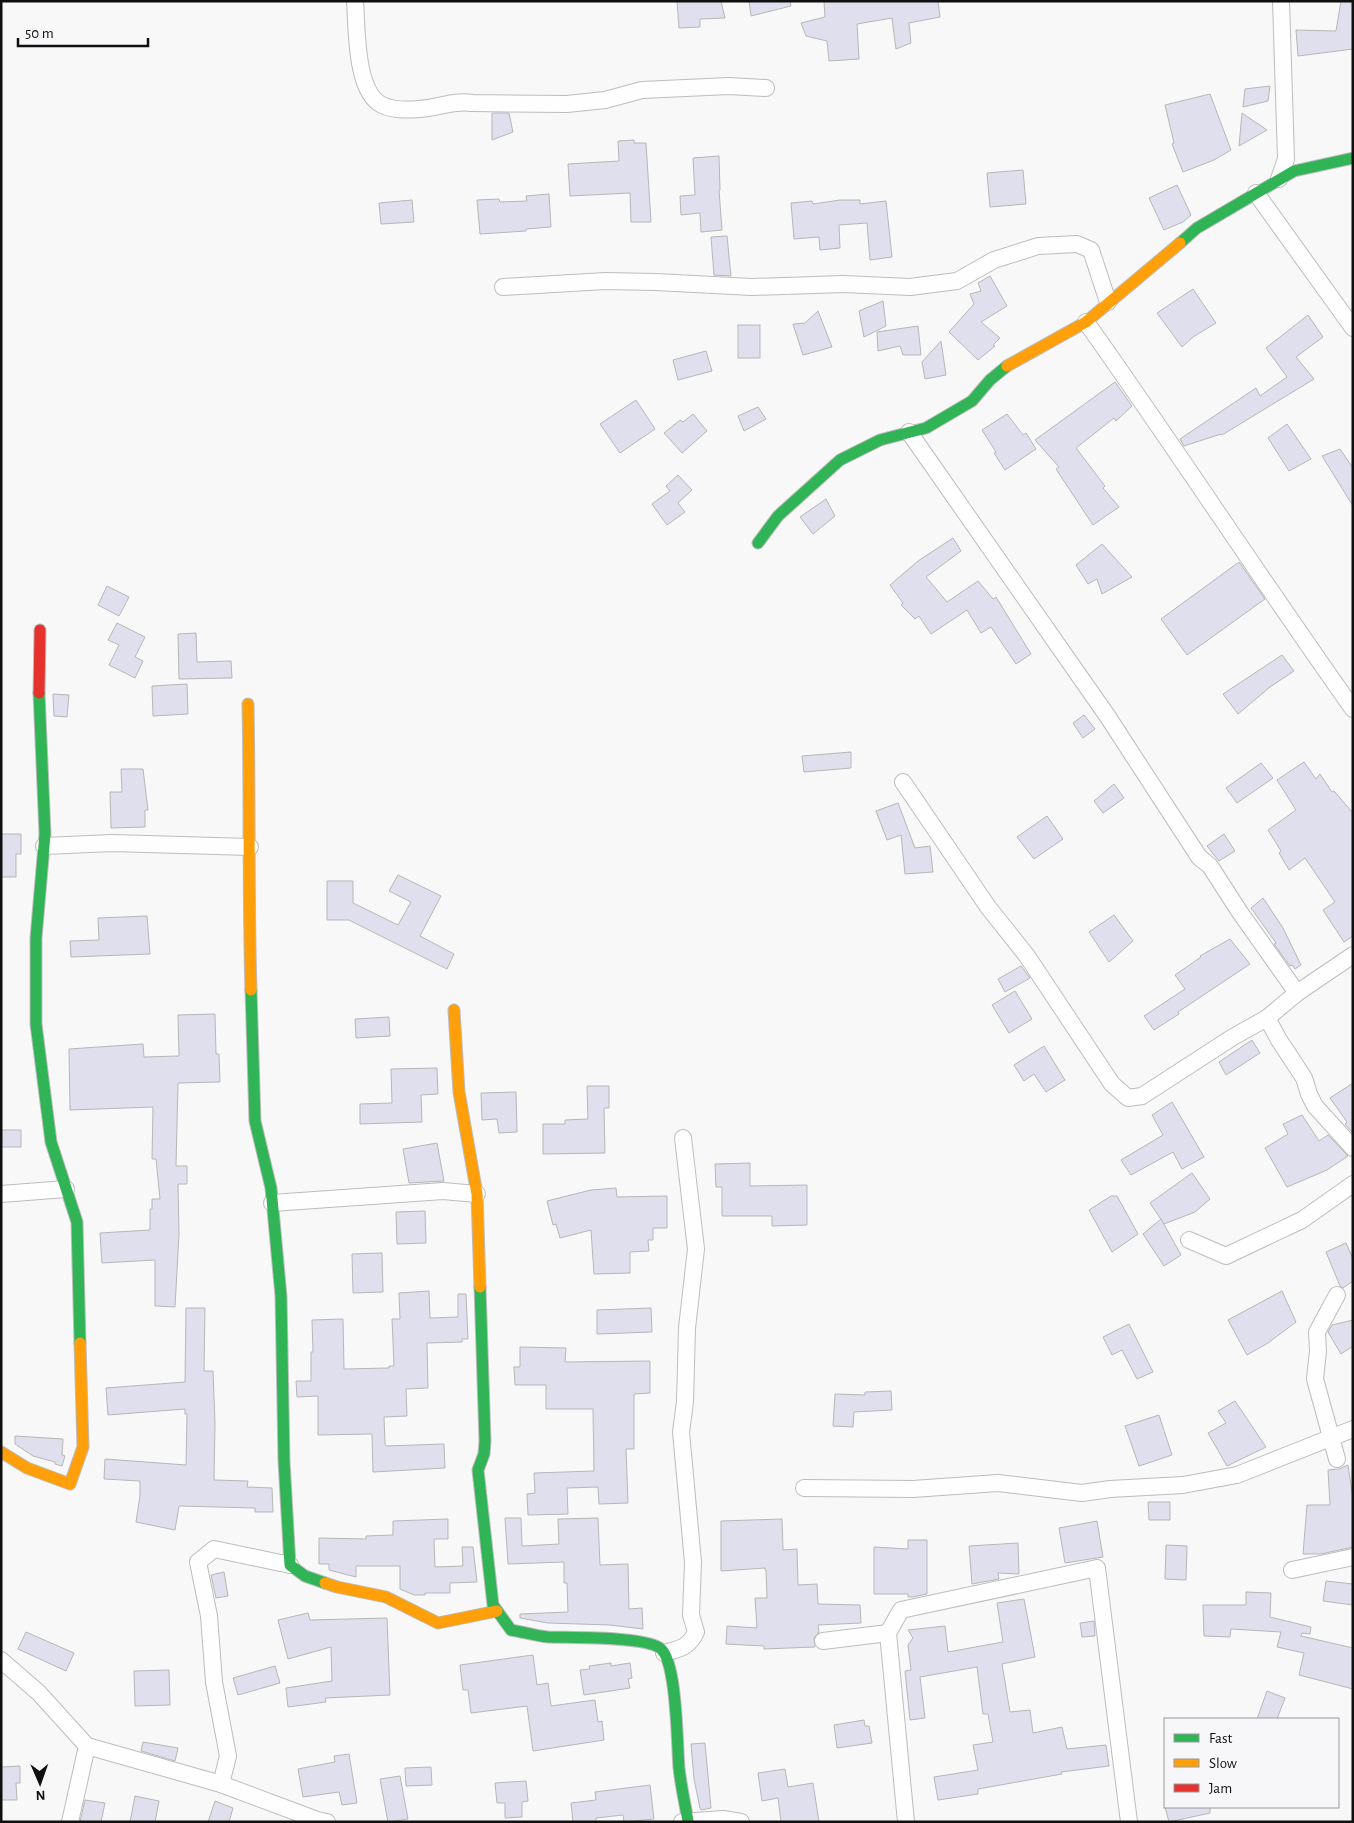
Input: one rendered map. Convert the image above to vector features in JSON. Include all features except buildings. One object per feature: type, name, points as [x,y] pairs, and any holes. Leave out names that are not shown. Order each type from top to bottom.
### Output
[{"type":"street","points":[[355,1],[361,72],[370,95],[381,105],[396,109],[420,109],[461,101],[472,103],[567,104],[605,100],[642,90],[729,86],[766,88]]},
{"type":"street","points":[[1279,179],[1286,159],[1280,1]]},
{"type":"street","points":[[758,543],[778,516],[840,460],[880,440],[926,428],[948,417],[972,401],[990,380],[1006,367],[1086,322],[1197,228],[1294,171],[1353,158]]},
{"type":"street","points":[[1286,159],[1299,170]]},
{"type":"street","points":[[1256,193],[1353,328]]},
{"type":"street","points":[[503,286],[605,281],[752,287],[844,284],[910,287],[956,281],[994,260],[1038,246],[1077,244],[1091,250],[1108,302]]},
{"type":"street","points":[[1086,322],[1165,433],[1275,599],[1353,709]]},
{"type":"street","points":[[910,432],[1108,718],[1199,857],[1210,866],[1239,911],[1297,993]]},
{"type":"street","points":[[1,1452],[26,1468],[70,1484],[83,1448],[77,1222],[51,1142],[36,1024],[36,938],[45,834],[39,680],[40,630]]},
{"type":"street","points":[[248,704],[249,925],[255,1121],[271,1188],[281,1296],[284,1461],[290,1565]]},
{"type":"street","points":[[903,782],[988,908],[1028,956],[1112,1084],[1128,1098],[1142,1096],[1233,1037],[1267,1018],[1297,993],[1353,955]]},
{"type":"street","points":[[44,846],[112,843],[250,846]]},
{"type":"street","points":[[454,1010],[459,1092],[477,1194],[485,1442],[484,1454],[478,1470],[494,1605],[511,1630],[552,1637],[576,1636],[648,1643],[661,1648],[666,1656],[674,1696],[685,1821],[723,1820],[741,1822]]},
{"type":"street","points":[[1267,1018],[1278,1040],[1304,1078],[1315,1106],[1353,1148]]},
{"type":"street","points":[[664,1653],[683,1648],[691,1642],[696,1632],[691,1615],[693,1562],[681,1432],[685,1402],[687,1328],[696,1249],[683,1138]]},
{"type":"street","points":[[1189,1240],[1226,1256],[1302,1220],[1353,1184]]},
{"type":"street","points":[[1,1194],[66,1189]]},
{"type":"street","points":[[272,1203],[443,1191],[477,1194]]},
{"type":"street","points":[[1337,1294],[1317,1332],[1318,1351],[1315,1379],[1337,1458]]},
{"type":"street","points":[[804,1488],[912,1489],[998,1483],[1082,1493],[1110,1489],[1183,1485],[1238,1475],[1353,1429]]},
{"type":"street","points":[[221,1784],[228,1756],[214,1682],[209,1616],[198,1562],[214,1550],[290,1565],[306,1576],[337,1587],[386,1597],[438,1623],[498,1611]]},
{"type":"street","points":[[1292,1570],[1353,1558]]},
{"type":"street","points":[[906,1822],[888,1633],[901,1610],[1097,1568],[1129,1822]]},
{"type":"street","points":[[823,1641],[888,1633]]},
{"type":"street","points":[[1,1660],[39,1693],[86,1746],[221,1784],[327,1822]]},
{"type":"street","points":[[70,1822],[86,1746]]},
{"type":"traffic: fast","points":[[1180,243],[1197,228],[1294,171],[1353,158]]},
{"type":"traffic: fast","points":[[758,543],[778,516],[840,460],[880,440],[926,428],[972,401],[990,380],[1007,366]]},
{"type":"traffic: fast","points":[[39,693],[45,834],[36,938],[36,1024],[51,1142],[77,1222],[80,1343]]},
{"type":"traffic: fast","points":[[251,990],[255,1121],[271,1188],[281,1296],[284,1461],[290,1565],[305,1576],[325,1583]]},
{"type":"traffic: fast","points":[[480,1287],[485,1441],[484,1454],[478,1470],[493,1605],[511,1630],[548,1637],[641,1642],[661,1649],[666,1657],[673,1687],[679,1768],[688,1821]]},
{"type":"traffic: slow","points":[[1007,366],[1086,322],[1180,243]]},
{"type":"traffic: slow","points":[[248,704],[251,990]]},
{"type":"traffic: slow","points":[[454,1010],[459,1092],[477,1194],[480,1287]]},
{"type":"traffic: slow","points":[[1,1452],[27,1468],[70,1484],[83,1447],[80,1343]]},
{"type":"traffic: slow","points":[[325,1583],[386,1597],[438,1623],[497,1611]]},
{"type":"traffic: jam","points":[[39,693],[40,630]]}]
